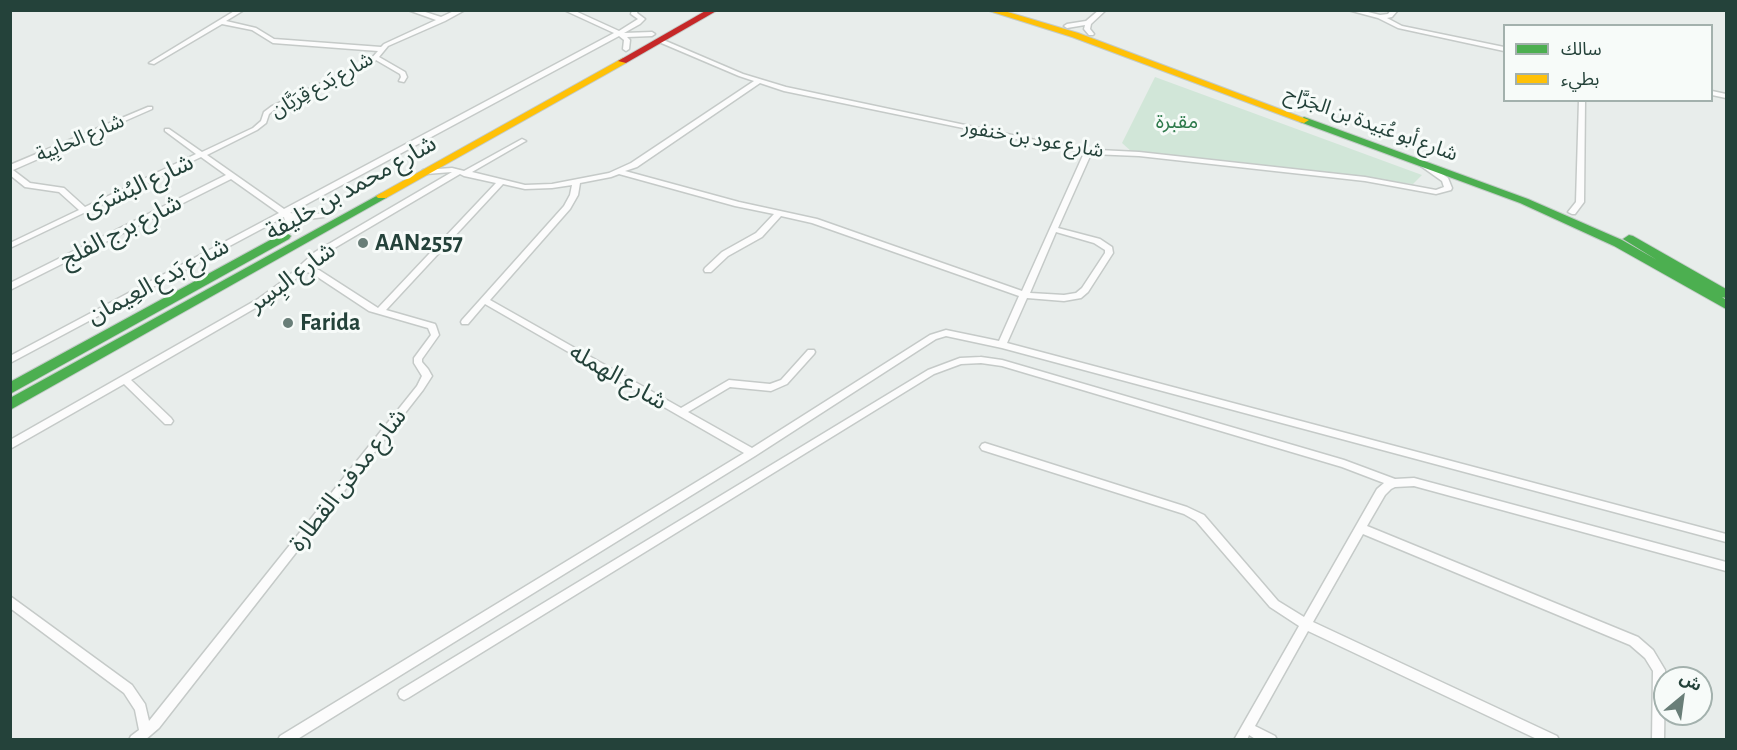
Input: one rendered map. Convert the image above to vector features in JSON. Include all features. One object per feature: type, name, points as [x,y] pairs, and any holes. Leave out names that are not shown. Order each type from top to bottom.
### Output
[{"type":"main road","name":"شارع محمد بن خليفة","points":[[10,405],[455,155],[656,37],[694,10]]},
{"type":"main road","name":"شارع محمد بن خليفة","points":[[10,389],[626,49],[714,10]]},
{"type":"main road","name":"شارع أبو عُبَيدة بن الجَرَّاح","points":[[990,10],[1075,35],[1420,162],[1572,221],[1626,248],[1726,304]]},
{"type":"main road","name":"شارع أبو عُبَيدة بن الجَرَّاح","points":[[1015,10],[1067,26],[1090,29],[1506,184],[1572,212],[1644,247],[1726,294]]},
{"type":"street","points":[[152,63],[241,10]]},
{"type":"street","points":[[411,10],[442,20]]},
{"type":"street","points":[[222,22],[254,29],[273,41],[382,49],[462,10]]},
{"type":"street","points":[[567,10],[620,33],[656,37]]},
{"type":"street","name":"شارع بَدع العِيمان","points":[[10,360],[620,33],[642,20],[634,14],[635,10]]},
{"type":"street","points":[[1090,29],[1103,10]]},
{"type":"street","points":[[1351,10],[1380,17],[1400,27],[1503,49]]},
{"type":"street","points":[[1380,17],[1390,16],[1395,10]]},
{"type":"street","points":[[620,33],[627,40],[626,49]]},
{"type":"street","name":"شارع عود بن خنفور","points":[[656,37],[759,81],[886,111],[1088,152],[1139,154],[1365,179],[1436,192],[1448,188],[1445,180],[1420,162]]},
{"type":"street","name":"شارع بَدع قِرَيَّان","points":[[264,122],[266,113],[274,107],[377,58],[382,49]]},
{"type":"street","points":[[377,58],[403,73],[402,81]]},
{"type":"street","points":[[423,173],[462,173],[500,183],[532,187],[576,182],[619,172],[642,160],[759,81]]},
{"type":"street","points":[[1572,212],[1580,202],[1582,102]]},
{"type":"street","name":"شارع الحابِية","points":[[10,170],[150,108]]},
{"type":"street","name":"شارع البُشرَى","points":[[10,246],[202,155],[255,129],[264,122]]},
{"type":"street","points":[[167,130],[285,214],[308,218],[324,215]]},
{"type":"street","name":"شارع البِسِر","points":[[10,445],[261,301],[286,283],[318,254],[522,141]]},
{"type":"street","points":[[1002,345],[1088,152]]},
{"type":"street","points":[[455,155],[450,165],[462,173]]},
{"type":"street","points":[[10,170],[28,186],[61,190],[84,211]]},
{"type":"street","points":[[619,172],[727,202],[814,221],[1024,295],[1064,298],[1078,296],[1085,290],[1109,253],[1109,249],[1097,241],[1053,229]]},
{"type":"street","name":"شارع برج الفلج","points":[[10,287],[231,176]]},
{"type":"street","points":[[465,322],[567,207],[574,195],[576,182]]},
{"type":"street","points":[[379,312],[500,183]]},
{"type":"street","points":[[708,270],[725,254],[759,235],[778,213]]},
{"type":"street","points":[[281,239],[290,226],[285,214]]},
{"type":"street","name":"شارع مدفن القطارة","points":[[140,736],[164,713],[424,382],[425,371],[418,363],[418,358],[432,341],[435,330],[426,324],[379,312],[316,272],[302,267]]},
{"type":"street","name":"شارع الهمله","points":[[484,300],[752,453]]},
{"type":"street","points":[[284,740],[752,453],[939,334],[954,333],[1002,345],[1726,538]]},
{"type":"street","points":[[681,412],[729,383],[771,388],[784,382],[811,352]]},
{"type":"street","points":[[404,694],[931,372],[960,362],[981,360],[1002,363],[1344,464],[1395,483]]},
{"type":"street","points":[[124,379],[168,421]]},
{"type":"street","points":[[985,447],[1187,511],[1200,518],[1263,594],[1274,604],[1307,625],[1551,739]]},
{"type":"street","points":[[1240,740],[1381,492],[1387,486],[1395,483],[1414,482],[1726,566]]},
{"type":"street","points":[[1360,528],[1634,641],[1649,654],[1659,670],[1658,740]]},
{"type":"street","points":[[10,601],[128,689],[141,708],[140,736]]},
{"type":"street","points":[[1247,728],[1271,740]]},
{"type":"green space","name":"مقبرة","points":[[1155,77],[1422,175],[1413,184],[1132,152],[1122,143]]},
{"type":"traffic: fast","points":[[1304,120],[1524,201],[1618,243],[1726,305]]},
{"type":"traffic: fast","points":[[10,405],[382,196]]},
{"type":"traffic: fast","points":[[10,389],[285,236]]},
{"type":"traffic: fast","points":[[1629,239],[1726,294]]},
{"type":"traffic: slow","points":[[990,10],[1075,35],[1304,120]]},
{"type":"traffic: slow","points":[[382,196],[623,61]]},
{"type":"traffic: jam","points":[[623,61],[714,10]]},
{"type":"place","name":"AAN2557","points":[[363,243]]},
{"type":"place","name":"Farida","points":[[288,323]]}]
